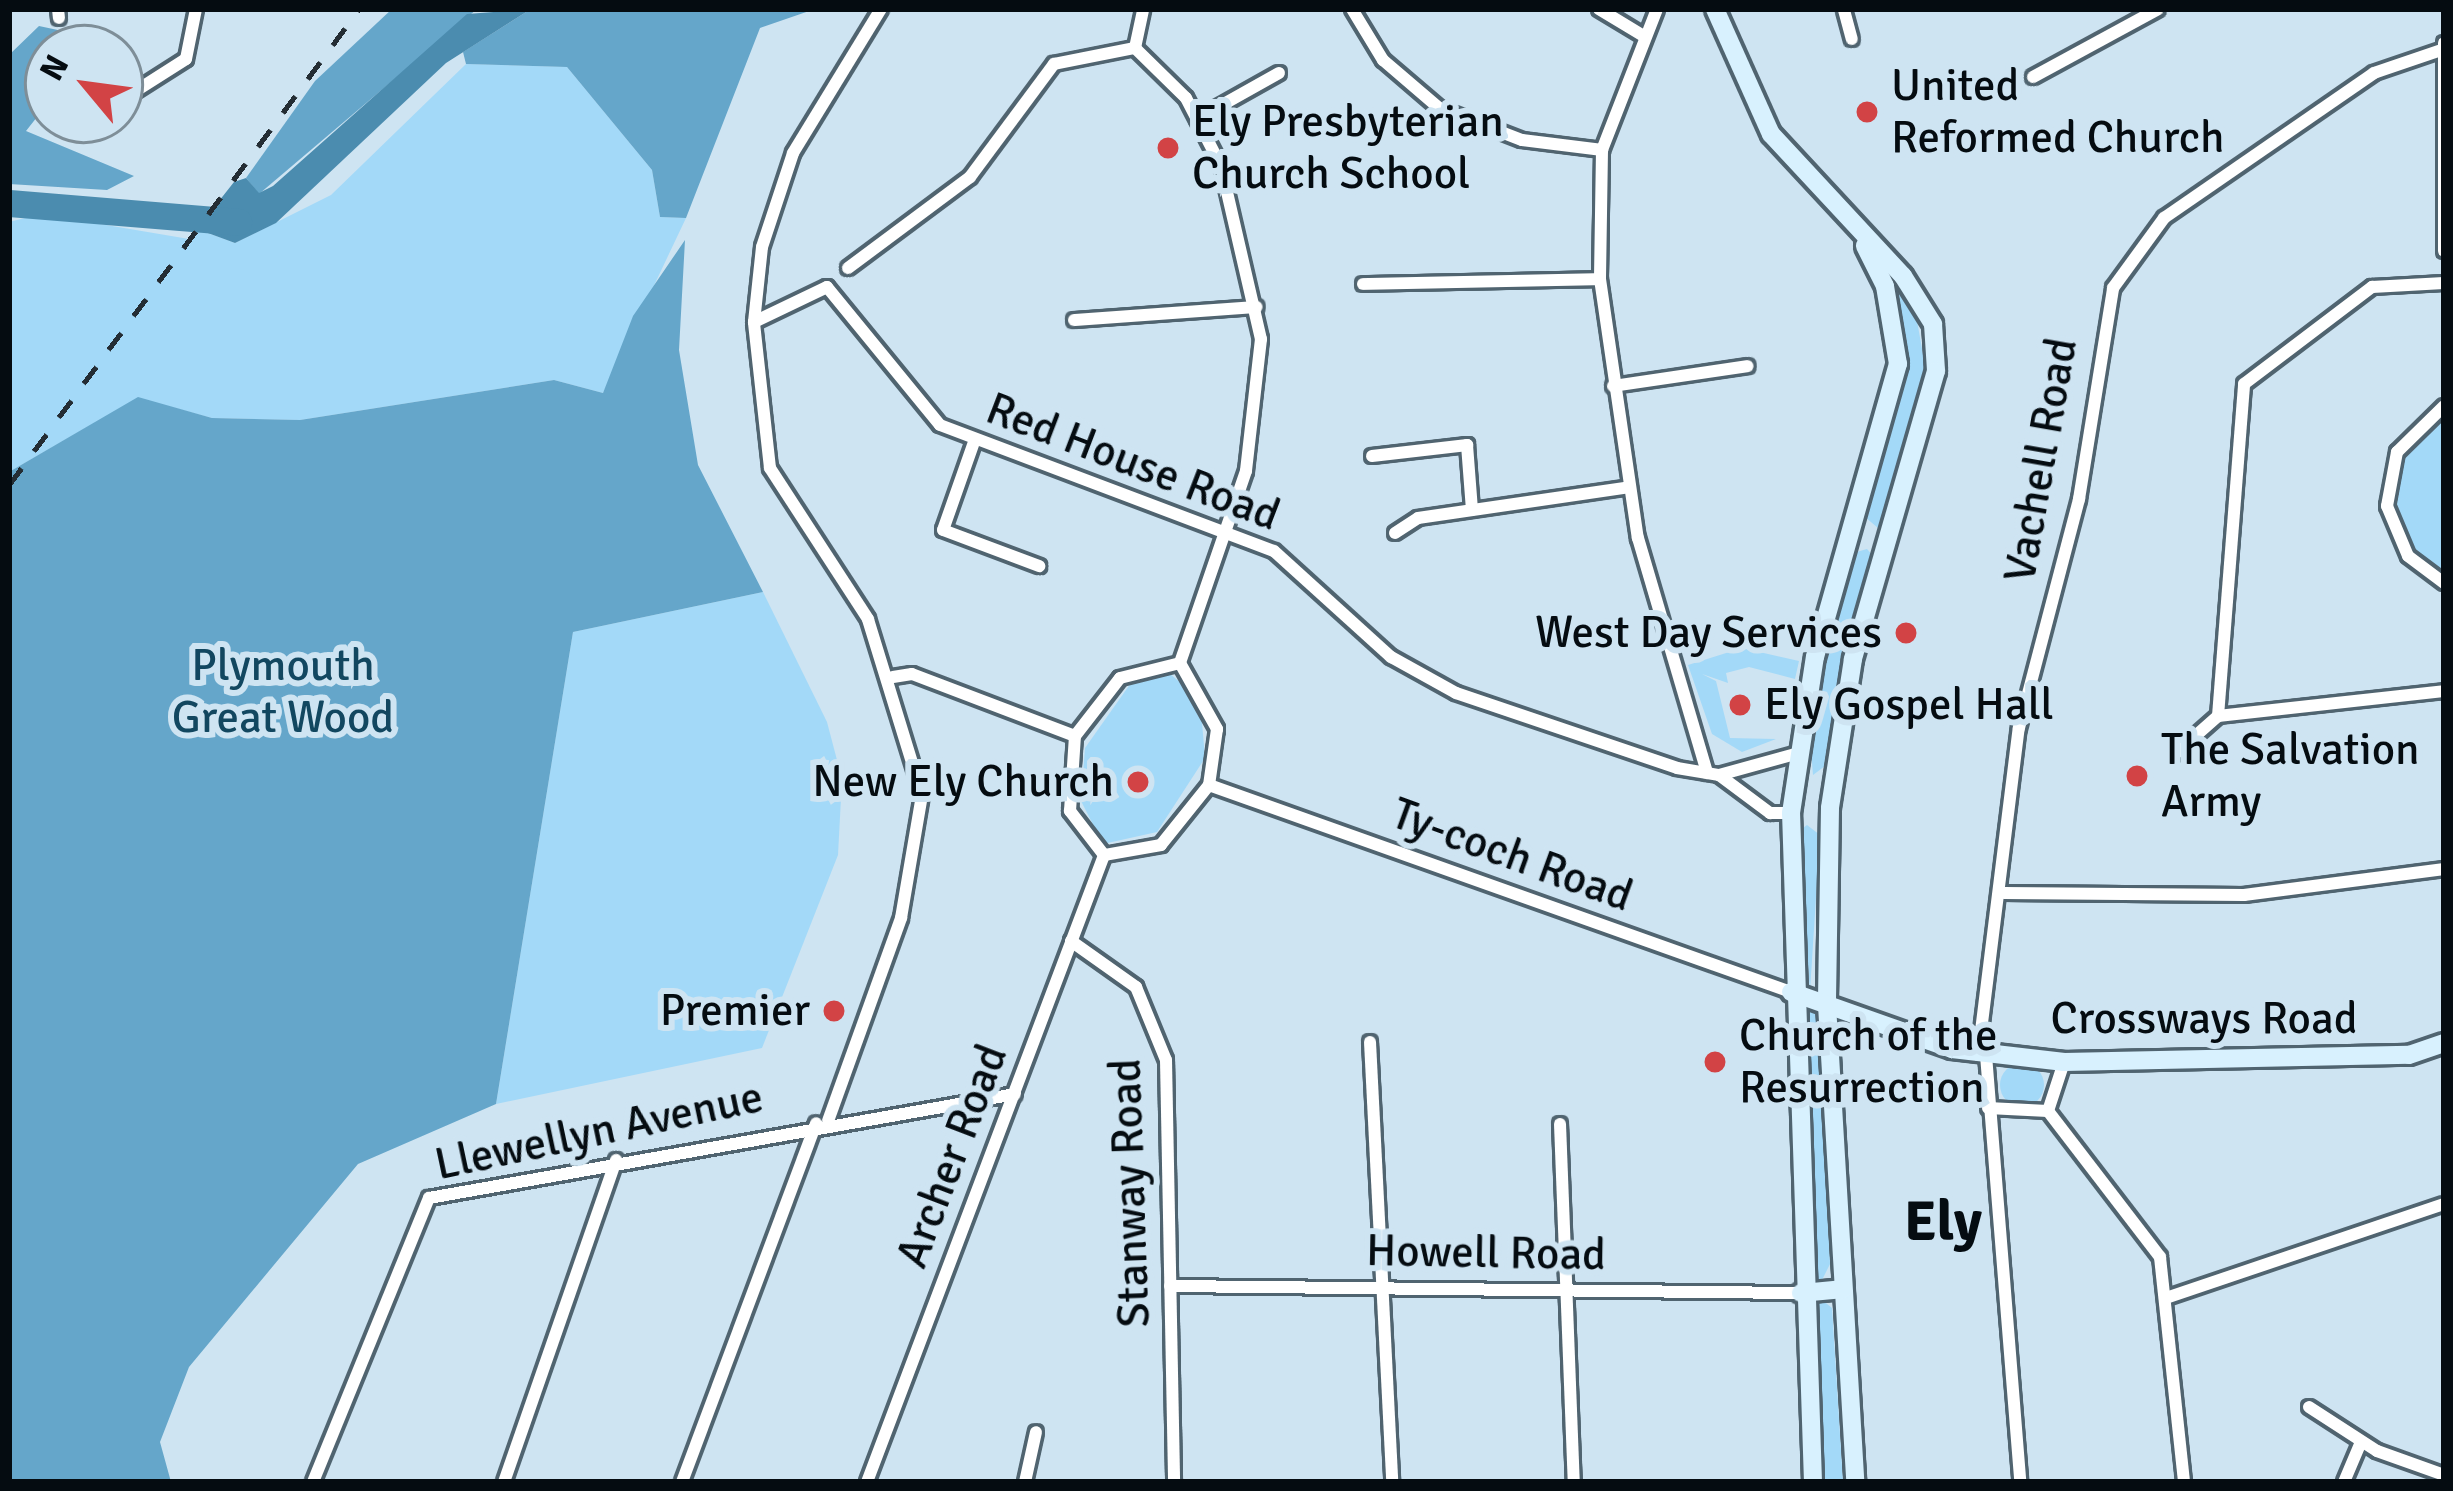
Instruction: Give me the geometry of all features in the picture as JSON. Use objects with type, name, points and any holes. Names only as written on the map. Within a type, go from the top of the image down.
[{"type":"street","points":[[144,86],[186,59],[196,9]]},
{"type":"street","points":[[682,1482],[901,918],[920,826],[918,766],[892,677],[770,468],[754,322],[778,189],[881,9]]},
{"type":"street","points":[[1135,48],[1143,9]]},
{"type":"street","points":[[1352,9],[1383,60],[1439,108],[1522,140],[1602,150]]},
{"type":"street","points":[[1599,9],[1642,35]]},
{"type":"street","points":[[1658,9],[1642,35],[1602,150],[1600,278],[1630,488],[1713,774],[1795,754]]},
{"type":"street","points":[[1714,9],[1771,134],[1933,324],[1936,371],[1853,658],[1830,808],[1827,1005],[1855,1482]]},
{"type":"street","points":[[2033,77],[2131,15],[2158,9]]},
{"type":"street","points":[[1845,10],[1852,39]]},
{"type":"street","points":[[2443,46],[2444,251]]},
{"type":"street","name":"Vachell Road","points":[[2020,1482],[1982,1055],[2004,893],[2019,728],[2069,543],[2091,380],[2122,268],[2164,218],[2356,86],[2443,46]]},
{"type":"street","points":[[1135,48],[1197,119],[1239,219],[1258,307],[1258,397],[1228,536],[1180,664],[1216,729],[1209,784],[1161,845],[1104,855],[1070,811],[1075,736],[1120,678],[1180,664]]},
{"type":"street","points":[[848,268],[970,178],[1054,64],[1135,48]]},
{"type":"street","points":[[1197,119],[1279,73]]},
{"type":"street","points":[[1813,1482],[1801,1293],[1790,813],[1795,754],[1898,364],[1885,286],[1860,236]]},
{"type":"street","points":[[1363,284],[1600,278]]},
{"type":"street","points":[[2218,716],[2244,384],[2372,287],[2444,283]]},
{"type":"street","name":"Red House Road","points":[[754,322],[826,287],[900,389],[974,442],[1228,536],[1307,573],[1423,678],[1713,774],[1770,813],[1790,813]]},
{"type":"street","points":[[1074,320],[1258,307]]},
{"type":"street","points":[[1613,386],[1748,366]]},
{"type":"street","points":[[2444,406],[2397,452],[2387,506],[2408,556],[2444,583]]},
{"type":"street","points":[[974,442],[944,530],[1039,566]]},
{"type":"street","points":[[1372,456],[1466,445],[1472,510]]},
{"type":"street","points":[[1395,533],[1472,510],[1630,488]]},
{"type":"street","points":[[1852,534],[1889,543]]},
{"type":"street","points":[[892,677],[912,674],[1075,736]]},
{"type":"street","points":[[2175,754],[2218,716],[2444,692]]},
{"type":"street","name":"Ty-coch Road","points":[[1209,784],[1791,992]]},
{"type":"street","points":[[1790,813],[1830,808]]},
{"type":"street","name":"Archer Road","points":[[867,1482],[1104,855]]},
{"type":"street","points":[[2004,893],[2245,895],[2444,869]]},
{"type":"street","name":"Stanway Road","points":[[1072,941],[1136,987],[1160,1033],[1174,1482]]},
{"type":"street","name":"Crossways Road","points":[[1791,992],[1982,1055],[2064,1062],[2409,1055],[2444,1043]]},
{"type":"street","points":[[1370,1042],[1392,1482]]},
{"type":"street","points":[[2048,1111],[2064,1062]]},
{"type":"street","name":"Llewellyn Avenue","points":[[313,1482],[417,1210],[440,1193],[822,1122],[1015,1094]]},
{"type":"street","points":[[1988,1108],[2048,1111],[2144,1226],[2169,1297],[2184,1482]]},
{"type":"street","points":[[1560,1124],[1574,1482]]},
{"type":"street","points":[[504,1482],[616,1160]]},
{"type":"street","points":[[2169,1297],[2444,1204]]},
{"type":"street","name":"Howell Road","points":[[1170,1286],[1801,1293]]},
{"type":"street","points":[[1801,1293],[1844,1289]]},
{"type":"street","points":[[2309,1407],[2361,1442],[2444,1479]]},
{"type":"street","points":[[1025,1482],[1036,1432]]},
{"type":"street","points":[[2344,1482],[2361,1442]]},
{"type":"shaded area","points":[[531,9],[446,63],[276,223],[235,243],[197,229],[234,182],[246,178],[259,193],[273,186],[467,14]]},
{"type":"shaded area","points":[[466,64],[567,67],[652,170],[660,217],[686,218],[603,393],[554,380],[300,420],[212,418],[138,398],[9,472],[9,222],[41,214],[189,239],[197,229],[235,243],[331,195]]},
{"type":"shaded area","points":[[1888,273],[1916,315],[1927,377],[1878,528],[1865,517],[1904,369]]},
{"type":"shaded area","points":[[2438,416],[2444,420],[2444,577],[2414,553],[2392,504],[2402,453]]},
{"type":"shaded area","points":[[1867,549],[1874,557],[1825,766],[1813,775],[1808,714],[1853,553]]},
{"type":"shaded area","points":[[763,592],[827,722],[842,779],[838,855],[762,1048],[496,1104],[573,632]]},
{"type":"shaded area","points":[[1742,648],[1799,661],[1795,679],[1749,667],[1726,673],[1728,683],[1702,674],[1716,681],[1730,738],[1776,739],[1742,752],[1712,734],[1688,665]]},
{"type":"shaded area","points":[[1169,673],[1200,699],[1205,758],[1157,832],[1103,844],[1081,801],[1085,748],[1133,680]]},
{"type":"shaded area","points":[[1807,825],[1820,835],[1810,991],[1798,832]]},
{"type":"shaded area","points":[[1809,1009],[1821,1019],[1830,1264],[1820,1284],[1811,1282]]},
{"type":"shaded area","points":[[2022,1063],[2038,1069],[2044,1085],[2038,1101],[2022,1107],[2006,1101],[2000,1085],[2006,1069]]},
{"type":"shaded area","points":[[1821,1299],[1832,1308],[1843,1482],[1818,1482],[1810,1305]]},
{"type":"green space","points":[[392,9],[477,9],[259,194],[246,178],[315,81]]},
{"type":"green space","points":[[531,9],[815,9],[760,28],[686,218],[660,217],[652,170],[567,67],[466,64],[463,52]]},
{"type":"green space","points":[[24,40],[24,144],[57,144],[134,176],[107,190],[9,184],[9,55]]},
{"type":"green space","name":"Plymouth Great Wood","points":[[685,240],[679,350],[698,465],[763,592],[573,632],[496,1104],[358,1164],[189,1367],[160,1442],[171,1482],[9,1482],[9,472],[138,397],[212,418],[300,420],[554,380],[603,393],[633,316]]},
{"type":"waterway","points":[[9,203],[238,222]]},
{"type":"railway","points":[[9,485],[359,9]]},
{"type":"place","name":"United Reformed Church","points":[[1867,112]]},
{"type":"place","name":"Ely Presbyterian Church School","points":[[1168,148]]},
{"type":"place","name":"West Day Services","points":[[1906,633]]},
{"type":"place","name":"Ely Gospel Hall","points":[[1740,705]]},
{"type":"place","name":"The Salvation Army","points":[[2137,776]]},
{"type":"place","name":"New Ely Church","points":[[1138,782]]},
{"type":"place","name":"Premier","points":[[834,1011]]},
{"type":"place","name":"Church of the Resurrection","points":[[1715,1062]]},
{"type":"district","name":"Ely","points":[[1943,1222]]}]
